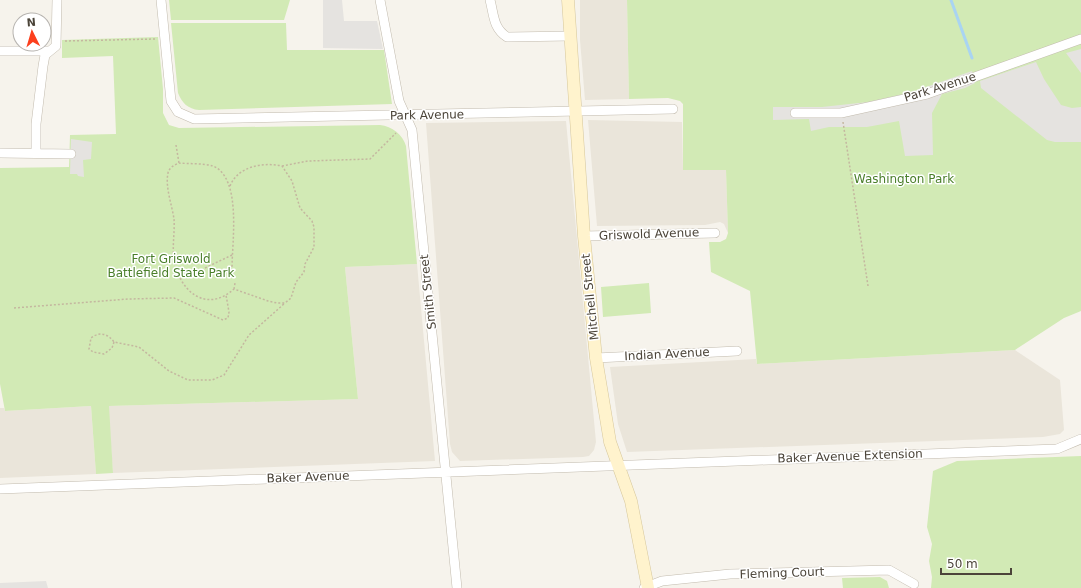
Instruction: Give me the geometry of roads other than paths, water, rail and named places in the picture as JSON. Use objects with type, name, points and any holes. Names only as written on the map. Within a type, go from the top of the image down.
[{"type":"main road","name":"Mitchell Street","points":[[568,0],[584,236],[596,358],[610,442],[631,501],[646,588]]},
{"type":"street","points":[[52,50],[55,48],[57,41],[57,0]]},
{"type":"street","name":"Park Avenue","points":[[160,0],[171,101],[175,109],[182,115],[202,120],[672,110]]},
{"type":"street","name":"Smith Street","points":[[380,0],[399,102],[412,130],[456,588]]},
{"type":"street","points":[[490,0],[499,32],[506,37],[570,36]]},
{"type":"street","name":"Park Avenue","points":[[795,113],[841,113],[927,94],[1081,39]]},
{"type":"street","points":[[0,51],[12,51]]},
{"type":"street","points":[[36,153],[36,124],[43,66],[45,55],[48,52]]},
{"type":"street","points":[[0,153],[71,154]]},
{"type":"street","name":"Griswold Avenue","points":[[584,236],[715,233]]},
{"type":"street","name":"Indian Avenue","points":[[596,358],[737,351]]},
{"type":"street","name":"Baker Avenue Extension","points":[[617,465],[1057,448],[1081,439]]},
{"type":"street","name":"Baker Avenue","points":[[0,490],[617,465]]},
{"type":"street","name":"Fleming Court","points":[[646,588],[662,581],[730,574],[889,570],[914,584]]},
{"type":"waterway","points":[[951,0],[972,58]]},
{"type":"park label","name":"Washington Park","points":[[904,179]]},
{"type":"park label","name":"Fort Griswold Battlefield State Park","points":[[171,266]]}]
